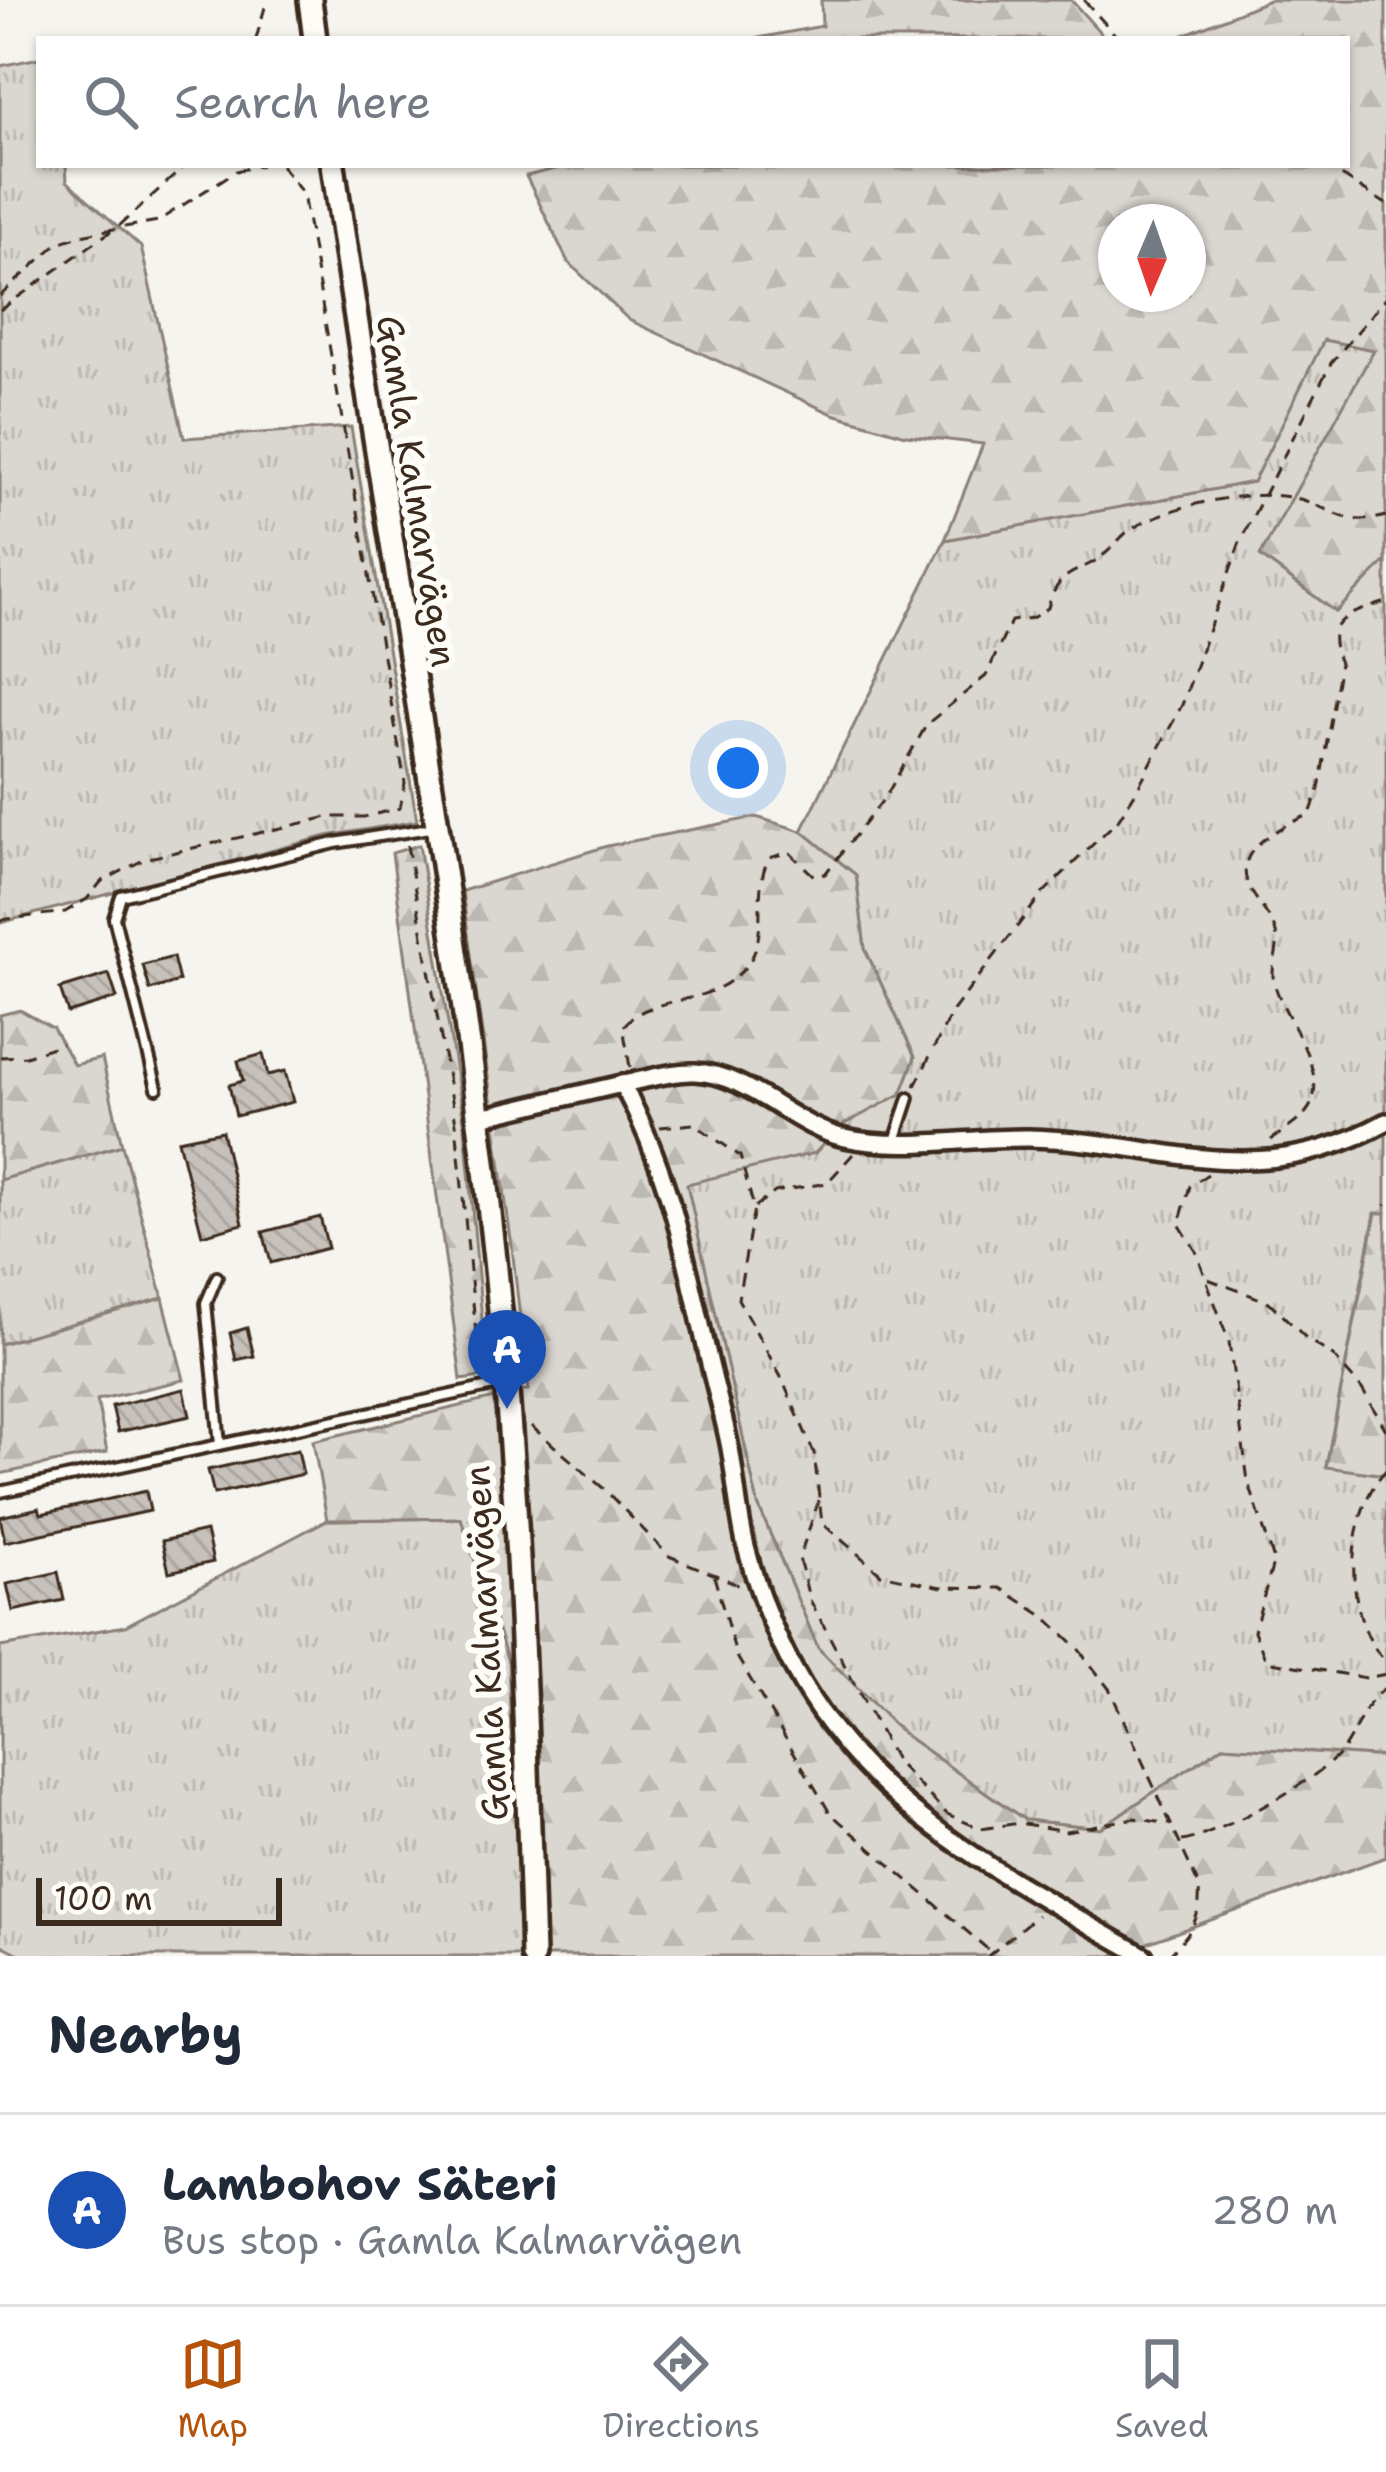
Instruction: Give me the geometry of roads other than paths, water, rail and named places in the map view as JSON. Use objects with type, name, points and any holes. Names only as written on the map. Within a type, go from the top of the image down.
[{"type":"street","points":[[310,0],[315,36]]},
{"type":"street","name":"Gamla Kalmarvägen","points":[[333,168],[437,827],[477,1118],[508,1418],[533,1956]]},
{"type":"street","points":[[477,1118],[693,1071],[719,1077],[842,1138],[866,1140],[1031,1138],[1225,1163],[1287,1159],[1348,1143],[1386,1122]]},
{"type":"street","points":[[628,1083],[669,1186],[685,1243],[746,1546],[778,1636],[814,1706],[870,1773],[961,1850],[1144,1956]]},
{"type":"lane","points":[[157,1088],[115,918],[121,896],[335,843],[437,827]]},
{"type":"lane","points":[[895,1142],[909,1098]]},
{"type":"lane","points":[[218,1277],[206,1303],[220,1444]]},
{"type":"lane","points":[[0,1492],[505,1384]]},
{"type":"place","name":"Lambohov Säteri","points":[[507,1409]]}]
